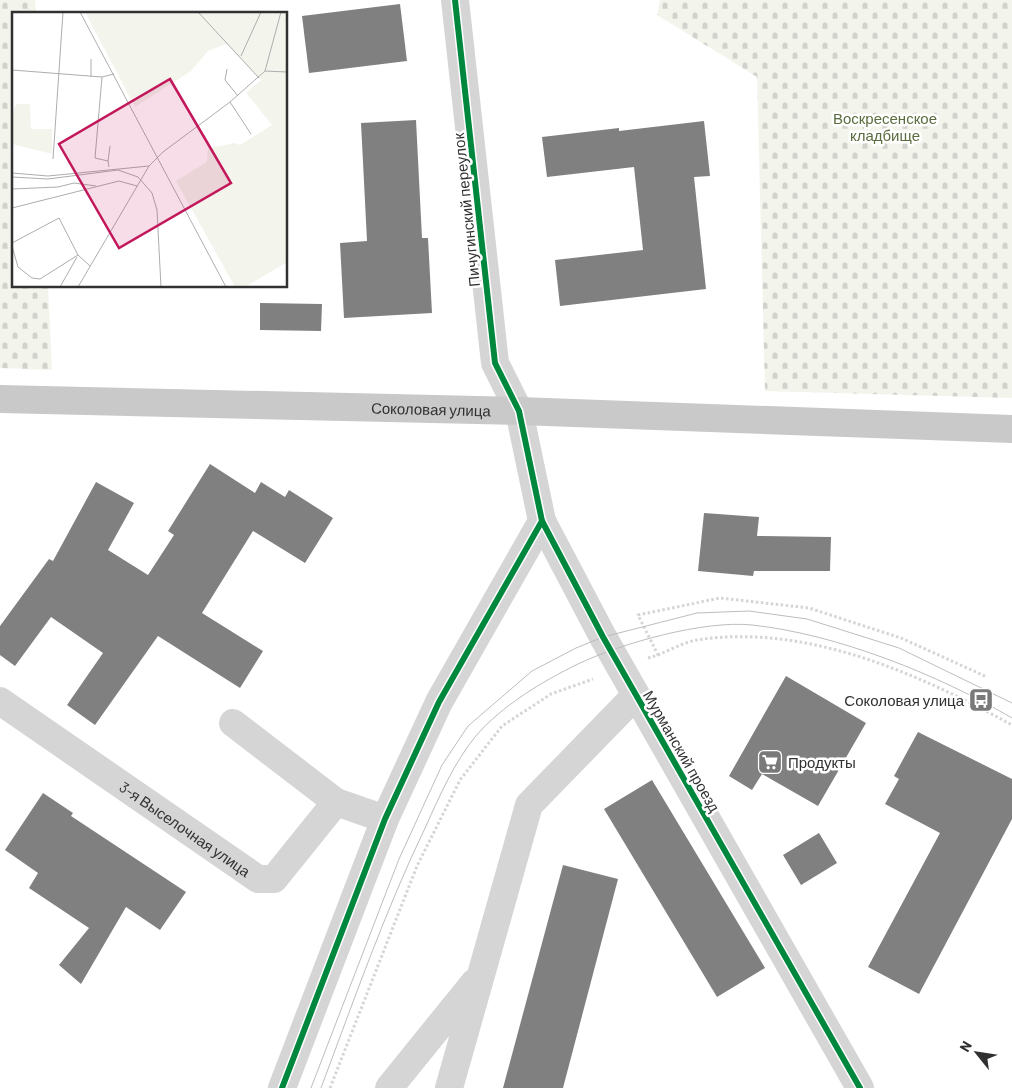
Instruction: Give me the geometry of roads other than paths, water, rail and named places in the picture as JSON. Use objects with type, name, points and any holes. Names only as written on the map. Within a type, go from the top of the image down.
[{"type":"main road","name":"Соколовая улица","points":[[0,399],[519,412],[1012,428]]},
{"type":"street","name":"Пичугинский переулок","points":[[455,0],[495,363],[519,412]]},
{"type":"street","name":"Мурманский проезд","points":[[519,412],[542,521],[636,695],[860,1088]]},
{"type":"street","points":[[282,1088],[385,819],[438,702],[542,521]]},
{"type":"street","points":[[449,1088],[529,805],[636,695]]},
{"type":"street","name":"3-я Выселочная улица","points":[[0,701],[258,879],[274,879],[336,802]]},
{"type":"street","points":[[233,724],[336,802],[385,819]]},
{"type":"street","points":[[389,1088],[483,972]]},
{"type":"tram line","points":[[311,1088],[399,859],[442,765],[468,726],[532,671],[576,648],[603,637],[697,613],[749,611],[807,619],[899,648],[1012,703]]},
{"type":"tram line","points":[[321,1088],[370,956],[397,890],[454,768],[475,737],[497,715],[537,686],[578,664],[617,648],[664,635],[711,626],[752,625],[818,637],[886,659],[953,687],[1012,718]]},
{"type":"place","name":"Соколовая улица","points":[[981,700]]},
{"type":"place","name":"Продукты","points":[[770,762]]},
{"type":"park label","name":"Воскресенское кладбище","points":[[885,126]]}]
